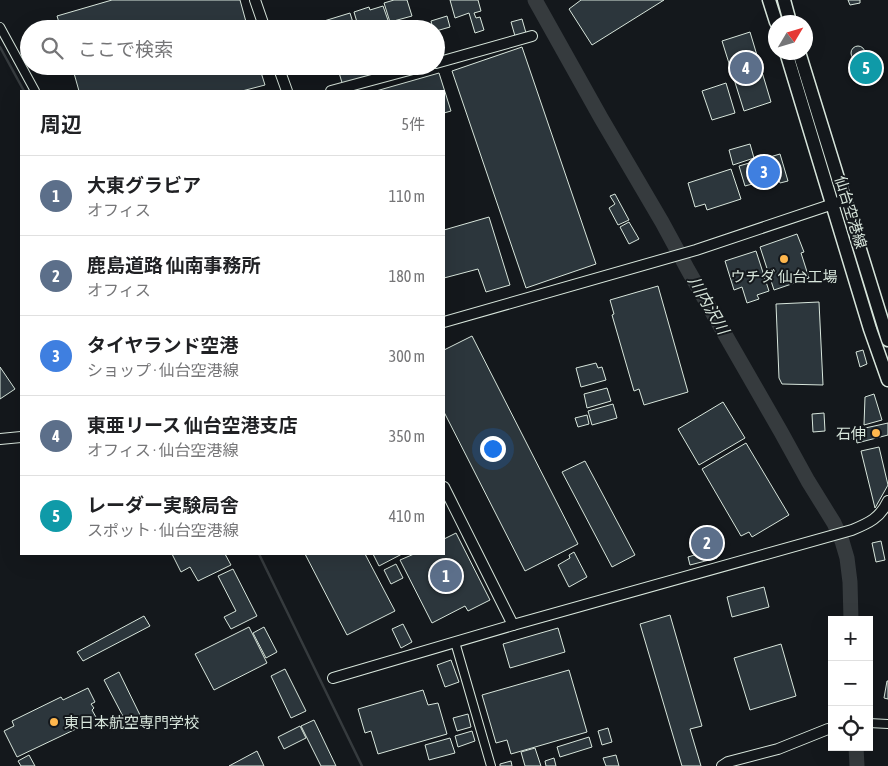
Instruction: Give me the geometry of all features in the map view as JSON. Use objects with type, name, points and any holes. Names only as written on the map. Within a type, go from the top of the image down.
[{"type":"main road","points":[[770,0],[774,15]]},
{"type":"main road","points":[[784,0],[788,15]]},
{"type":"main road","name":"仙台空港線","points":[[789,60],[888,340]]},
{"type":"main road","name":"仙台空港線","points":[[802,60],[867,320],[888,380]]},
{"type":"street","points":[[255,0],[262,20]]},
{"type":"street","points":[[0,27],[20,63]]},
{"type":"street","points":[[445,60],[532,36]]},
{"type":"street","points":[[27,75],[35,90]]},
{"type":"street","points":[[281,75],[287,90]]},
{"type":"street","points":[[335,90],[391,75]]},
{"type":"street","points":[[445,322],[696,250],[838,203]]},
{"type":"street","points":[[0,440],[20,437]]},
{"type":"street","points":[[445,489],[513,625]]},
{"type":"street","points":[[333,678],[513,625],[852,530],[877,518],[888,501]]},
{"type":"street","points":[[455,642],[491,766]]},
{"type":"street","points":[[873,723],[888,724]]},
{"type":"street","points":[[722,766],[728,762],[778,749],[828,729]]},
{"type":"building","points":[[112,0],[240,0],[246,20],[58,20],[57,16]]},
{"type":"building","points":[[394,0],[407,0],[412,16],[389,20],[384,3]]},
{"type":"building","points":[[450,0],[478,0],[481,11],[474,13],[476,18],[480,17],[484,30],[475,33],[469,13],[455,18]]},
{"type":"building","points":[[581,0],[664,0],[592,45],[569,9]]},
{"type":"building","points":[[848,0],[860,0],[860,3],[850,5]]},
{"type":"building","points":[[383,6],[388,20],[356,20],[354,12],[369,7],[370,10]]},
{"type":"building","points":[[350,13],[352,20],[327,20]]},
{"type":"building","points":[[447,16],[450,27],[445,28],[445,20],[434,20]]},
{"type":"building","points":[[522,19],[526,33],[515,36],[511,22]]},
{"type":"building","points":[[750,32],[771,102],[744,111],[722,41]]},
{"type":"building","points":[[858,46],[863,48],[865,53],[863,58],[858,60],[853,58],[851,53],[853,48]]},
{"type":"building","points":[[522,47],[596,264],[526,288],[452,71]]},
{"type":"building","points":[[876,58],[879,70],[856,78],[852,66]]},
{"type":"building","points":[[75,75],[262,75],[265,85],[246,90],[79,90]]},
{"type":"building","points":[[340,75],[369,75],[370,78],[343,86]]},
{"type":"building","points":[[432,75],[440,75],[444,90],[380,90]]},
{"type":"building","points":[[726,83],[735,113],[712,120],[702,91]]},
{"type":"building","points":[[445,92],[451,111],[445,113]]},
{"type":"building","points":[[750,144],[754,158],[733,165],[729,150]]},
{"type":"building","points":[[780,154],[788,181],[780,183],[778,177],[745,186],[739,166]]},
{"type":"building","points":[[731,169],[741,199],[707,210],[705,204],[695,207],[688,183]]},
{"type":"building","points":[[615,194],[629,220],[618,225],[609,208],[615,204],[610,196]]},
{"type":"building","points":[[489,217],[510,285],[486,292],[478,269],[445,278],[445,230]]},
{"type":"building","points":[[629,222],[639,239],[629,244],[620,227]]},
{"type":"building","points":[[797,234],[804,252],[801,253],[809,278],[774,290],[760,247]]},
{"type":"building","points":[[756,251],[769,291],[757,295],[759,299],[747,303],[742,287],[734,290],[725,261]]},
{"type":"building","points":[[658,286],[688,392],[644,405],[639,389],[634,391],[612,315],[614,314],[610,300]]},
{"type":"building","points":[[819,302],[823,385],[782,384],[779,378],[776,304]]},
{"type":"building","points":[[472,336],[578,544],[525,571],[445,414],[445,350]]},
{"type":"building","points":[[863,350],[867,364],[860,367],[856,352]]},
{"type":"building","points":[[596,363],[598,368],[602,367],[606,380],[581,387],[576,368]]},
{"type":"building","points":[[0,367],[15,389],[0,399]]},
{"type":"building","points":[[607,388],[611,401],[587,408],[584,394]]},
{"type":"building","points":[[874,394],[882,420],[864,425],[865,397]]},
{"type":"building","points":[[723,402],[745,438],[699,465],[678,429]]},
{"type":"building","points":[[613,404],[617,418],[592,425],[588,411]]},
{"type":"building","points":[[824,413],[825,431],[813,432],[812,414]]},
{"type":"building","points":[[587,415],[589,424],[578,427],[575,418]]},
{"type":"building","points":[[888,423],[888,435],[857,443],[856,437],[848,439],[847,432]]},
{"type":"building","points":[[746,443],[789,515],[752,537],[749,532],[741,536],[702,469]]},
{"type":"building","points":[[879,447],[888,485],[875,508],[861,451]]},
{"type":"building","points":[[585,461],[635,555],[612,567],[562,472]]},
{"type":"building","points":[[456,533],[490,600],[468,611],[465,606],[432,623],[400,560],[412,555],[445,555],[445,538]]},
{"type":"building","points":[[881,541],[885,560],[876,562],[872,543]]},
{"type":"building","points":[[714,549],[717,558],[690,565],[688,557]]},
{"type":"building","points":[[574,552],[587,577],[569,587],[558,565],[570,558],[569,555]]},
{"type":"building","points":[[172,555],[226,555],[231,565],[198,581],[190,567],[181,572]]},
{"type":"building","points":[[306,555],[366,555],[395,611],[347,635]]},
{"type":"building","points":[[374,555],[400,555],[379,566]]},
{"type":"building","points":[[396,564],[403,578],[391,584],[384,570]]},
{"type":"building","points":[[233,569],[257,616],[231,629],[224,617],[236,611],[218,576]]},
{"type":"building","points":[[764,587],[769,607],[732,617],[727,597]]},
{"type":"building","points":[[670,615],[702,726],[690,729],[701,766],[682,766],[640,624]]},
{"type":"building","points":[[144,616],[150,626],[83,661],[77,652]]},
{"type":"building","points":[[403,624],[412,642],[401,648],[392,629]]},
{"type":"building","points":[[249,627],[267,663],[214,690],[195,654]]},
{"type":"building","points":[[264,627],[277,652],[266,658],[253,633]]},
{"type":"building","points":[[558,628],[565,652],[510,668],[503,644]]},
{"type":"building","points":[[781,644],[796,696],[750,710],[734,658]]},
{"type":"building","points":[[451,660],[459,682],[445,687],[437,665]]},
{"type":"building","points":[[285,669],[306,711],[291,718],[271,676]]},
{"type":"building","points":[[569,670],[587,732],[511,754],[507,740],[496,743],[482,695]]},
{"type":"building","points":[[119,672],[140,715],[126,722],[104,680]]},
{"type":"building","points":[[888,681],[888,699],[884,698]]},
{"type":"building","points":[[88,688],[95,702],[91,704],[97,719],[17,757],[4,731],[14,726],[12,721],[61,697],[63,700]]},
{"type":"building","points":[[423,690],[428,705],[438,703],[447,734],[378,754],[371,731],[365,733],[358,709]]},
{"type":"building","points":[[468,714],[471,727],[457,731],[453,718]]},
{"type":"building","points":[[314,720],[336,766],[321,766],[301,726]]},
{"type":"building","points":[[300,726],[306,738],[284,749],[278,737]]},
{"type":"building","points":[[608,728],[612,742],[602,745],[598,731]]},
{"type":"building","points":[[472,731],[475,741],[458,747],[455,736]]},
{"type":"building","points":[[589,737],[592,747],[560,757],[557,747]]},
{"type":"building","points":[[450,738],[455,753],[429,760],[425,745]]},
{"type":"building","points":[[535,748],[541,766],[525,766],[521,752]]},
{"type":"building","points":[[257,751],[264,766],[229,766]]},
{"type":"building","points":[[29,755],[35,766],[21,766],[18,761]]},
{"type":"building","points":[[616,755],[619,766],[606,766],[603,758]]},
{"type":"building","points":[[554,758],[556,766],[546,766],[545,761]]},
{"type":"building","points":[[511,761],[512,766],[500,766],[500,764]]},
{"type":"waterway","name":"川内沢川","points":[[535,0],[808,481],[834,523],[847,558],[851,616]]},
{"type":"waterway","points":[[0,47],[23,90]]},
{"type":"waterway","points":[[259,555],[362,766]]},
{"type":"waterway","name":"川内沢川","points":[[856,751],[857,766]]},
{"type":"place","name":"東亜リース 仙台空港支店","points":[[746,68]]},
{"type":"place","name":"レーダー実験局舎","points":[[866,68]]},
{"type":"place","name":"タイヤランド空港","points":[[764,172]]},
{"type":"place","name":"ウチダ 仙台工場","points":[[784,259]]},
{"type":"place","name":"石伸","points":[[876,433]]},
{"type":"place","name":"鹿島道路 仙南事務所","points":[[707,543]]},
{"type":"place","name":"大東グラビア","points":[[446,576]]},
{"type":"place","name":"東日本航空専門学校","points":[[54,722]]}]
